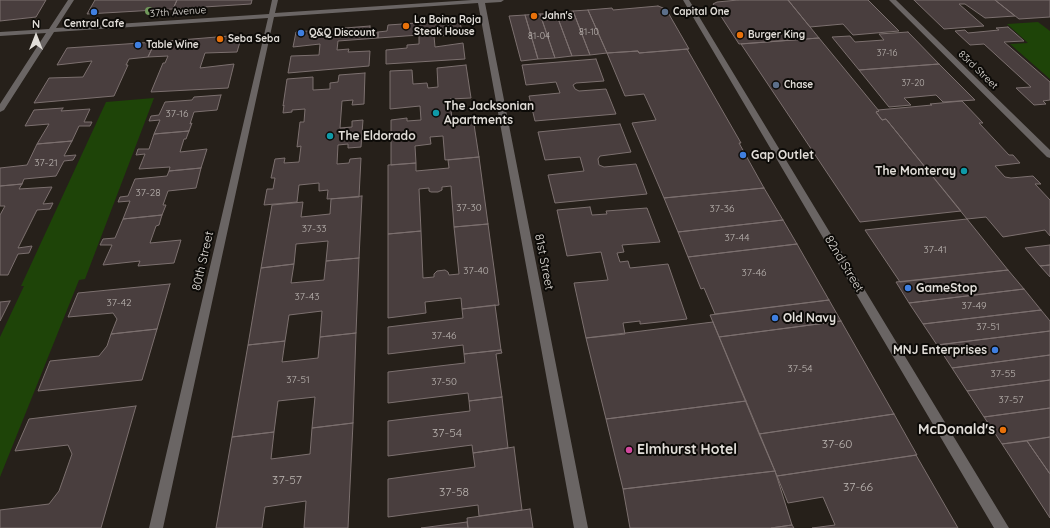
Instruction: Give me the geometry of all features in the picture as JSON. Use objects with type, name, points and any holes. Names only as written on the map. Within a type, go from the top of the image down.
[{"type":"street","points":[[0,109],[71,0]]},
{"type":"street","name":"80th Street","points":[[156,528],[275,0]]},
{"type":"street","name":"37th Avenue","points":[[0,34],[501,0]]},
{"type":"street","name":"82nd Street","points":[[686,0],[1002,528]]},
{"type":"street","name":"83rd Street","points":[[892,0],[1050,155]]},
{"type":"street","name":"81st Street","points":[[481,1],[581,528]]},
{"type":"green space","points":[[1038,22],[1050,31],[1050,79],[1010,44],[1028,43],[1007,24]]},
{"type":"green space","points":[[154,98],[85,279],[79,280],[0,477],[0,337],[24,286],[21,286],[106,102]]},
{"type":"building","points":[[0,0],[46,0],[36,17],[0,21]]},
{"type":"building","points":[[95,0],[177,0],[173,9],[87,14]]},
{"type":"building","points":[[177,0],[252,0],[251,4],[173,9]]},
{"type":"building","points":[[738,0],[788,0],[819,38],[739,44],[713,4],[717,2]]},
{"type":"building","points":[[788,0],[868,0],[899,31],[853,35],[843,24],[810,27]]},
{"type":"building","points":[[914,0],[995,0],[1015,16],[985,18],[965,4],[959,4],[984,26],[944,29]]},
{"type":"building","points":[[995,0],[1050,0],[1050,17],[1019,19]]},
{"type":"building","points":[[658,6],[666,9],[689,49],[639,53],[638,51],[607,53],[588,10],[612,8],[613,10]]},
{"type":"building","points":[[588,10],[607,53],[590,55],[573,11]]},
{"type":"building","points":[[573,11],[590,55],[572,56],[556,13]]},
{"type":"building","points":[[556,13],[572,56],[555,58],[540,14]]},
{"type":"building","points":[[540,14],[555,58],[538,59],[525,15]]},
{"type":"building","points":[[525,15],[538,59],[521,61],[509,16]]},
{"type":"building","points":[[460,20],[462,35],[434,36],[435,47],[463,43],[465,59],[386,64],[386,50],[407,48],[407,45],[419,44],[419,35],[378,38],[378,32],[387,31],[388,25]]},
{"type":"building","points":[[370,26],[370,33],[378,32],[378,38],[338,41],[337,50],[349,49],[348,52],[370,51],[369,66],[288,73],[291,56],[319,55],[320,44],[293,47],[296,32]]},
{"type":"building","points":[[1008,27],[1024,41],[1004,42],[1050,82],[1050,100],[1043,101],[1046,104],[1034,105],[1016,88],[1031,87],[984,44],[970,45],[955,31],[965,30],[968,33],[999,30],[996,28]]},
{"type":"building","points":[[908,32],[939,64],[859,70],[832,37],[850,36],[855,42],[884,40],[879,34]]},
{"type":"building","points":[[242,35],[237,52],[205,53],[200,68],[234,64],[228,88],[151,92],[163,63],[165,63],[168,56],[148,57],[155,42]]},
{"type":"building","points":[[819,38],[879,111],[876,112],[882,120],[886,119],[961,211],[860,222],[741,44]]},
{"type":"building","points":[[155,42],[148,57],[129,59],[126,65],[128,65],[114,96],[34,103],[49,78],[83,77],[92,61],[57,65],[67,48]]},
{"type":"building","points":[[687,49],[741,143],[739,143],[764,188],[664,198],[632,123],[656,120],[644,94],[625,96],[607,53],[638,51],[639,53]]},
{"type":"building","points":[[596,59],[604,81],[576,83],[573,85],[575,89],[579,91],[606,89],[616,114],[535,121],[529,96],[560,93],[556,82],[526,85],[522,65]]},
{"type":"building","points":[[939,64],[975,100],[943,102],[936,95],[904,98],[911,105],[889,107],[859,70]]},
{"type":"building","name":"The Jacksonian Apartments","points":[[466,65],[471,98],[450,99],[452,120],[473,118],[479,157],[445,160],[443,136],[430,137],[431,144],[415,146],[416,163],[391,165],[391,120],[407,118],[407,121],[421,120],[420,106],[390,109],[390,71],[412,70],[413,84],[427,83],[428,88],[438,87],[437,68]]},
{"type":"building","name":"The Eldorado","points":[[365,73],[364,104],[352,105],[353,100],[342,101],[340,128],[352,127],[352,121],[363,120],[361,147],[348,148],[348,144],[338,145],[337,164],[349,163],[350,159],[361,158],[359,197],[327,199],[328,190],[319,191],[319,183],[299,185],[297,202],[264,205],[267,189],[273,189],[275,178],[271,178],[275,159],[285,158],[284,163],[299,162],[301,146],[297,147],[300,122],[304,122],[305,109],[292,110],[292,112],[283,113],[287,79],[313,77],[313,90],[330,89],[330,83],[338,82],[339,75]]},
{"type":"building","points":[[221,95],[217,110],[194,112],[189,131],[154,134],[160,120],[149,121],[151,116],[159,115],[165,102],[192,100],[194,97]]},
{"type":"building","name":"The Monteray","points":[[962,101],[983,123],[979,123],[1009,155],[1013,155],[1020,163],[995,166],[1005,177],[1011,178],[1033,176],[1041,184],[1035,184],[1050,200],[1050,236],[1045,230],[1003,237],[986,217],[967,219],[886,119],[882,120],[876,112],[879,111],[878,110]]},
{"type":"building","points":[[63,108],[61,111],[90,109],[84,122],[92,122],[90,126],[79,126],[72,141],[37,144],[49,124],[25,126],[34,110]]},
{"type":"building","points":[[620,124],[631,152],[600,156],[598,159],[599,165],[604,167],[636,164],[647,194],[555,203],[548,175],[584,171],[580,157],[545,160],[538,132]]},
{"type":"building","points":[[189,131],[186,139],[184,139],[180,152],[207,149],[201,168],[169,171],[170,167],[139,169],[145,154],[136,155],[138,149],[149,149],[154,134]]},
{"type":"building","points":[[72,141],[64,156],[76,155],[73,160],[64,161],[56,176],[24,179],[22,184],[0,186],[0,168],[27,165],[37,144]]},
{"type":"building","points":[[479,157],[488,224],[454,227],[451,186],[442,187],[442,190],[438,192],[431,192],[429,191],[429,188],[419,189],[421,231],[388,234],[388,165],[416,163],[416,171],[449,168],[448,160]]},
{"type":"building","points":[[201,168],[196,188],[168,191],[163,205],[166,205],[162,215],[123,219],[130,201],[118,202],[120,197],[128,196],[135,179],[167,176],[169,171]]},
{"type":"building","points":[[22,184],[19,189],[52,187],[43,204],[53,203],[50,209],[37,210],[18,248],[32,246],[29,253],[18,254],[8,275],[0,275],[0,215],[5,206],[0,206],[0,186]]},
{"type":"building","points":[[764,188],[783,220],[678,232],[664,198]]},
{"type":"building","points":[[362,196],[359,258],[326,261],[328,241],[296,244],[294,264],[261,268],[272,205],[303,202],[301,217],[330,214],[331,199]]},
{"type":"building","points":[[590,207],[592,215],[607,214],[606,211],[647,208],[660,242],[622,245],[624,252],[617,253],[620,262],[628,261],[630,268],[668,264],[687,319],[640,324],[640,321],[623,323],[625,334],[586,338],[574,283],[608,280],[601,252],[567,256],[557,210]]},
{"type":"building","points":[[162,215],[150,243],[181,240],[174,263],[138,266],[140,261],[103,265],[112,245],[100,245],[103,239],[115,238],[123,219]]},
{"type":"building","points":[[967,219],[1008,270],[900,282],[865,230]]},
{"type":"building","points":[[783,220],[797,244],[688,257],[678,232]]},
{"type":"building","points":[[488,224],[499,305],[462,309],[461,298],[425,302],[426,313],[388,318],[388,234],[421,231],[423,278],[434,277],[434,274],[437,271],[445,270],[449,275],[459,274],[454,227]]},
{"type":"building","points":[[797,244],[829,300],[715,314],[704,288],[701,289],[688,257]]},
{"type":"building","points":[[1050,245],[1050,265],[1040,266],[1025,248]]},
{"type":"building","points":[[359,258],[356,333],[320,337],[322,311],[289,315],[285,341],[248,345],[261,268],[294,264],[291,283],[324,280],[326,261]]},
{"type":"building","points":[[1050,265],[1050,277],[1040,266]]},
{"type":"building","points":[[1008,270],[1024,289],[909,303],[896,282]]},
{"type":"building","points":[[170,284],[157,329],[111,334],[117,319],[113,313],[68,317],[78,293]]},
{"type":"building","points":[[1024,289],[1041,310],[923,324],[909,303]]},
{"type":"building","name":"Old Navy","points":[[829,300],[841,321],[719,337],[710,315]]},
{"type":"building","points":[[10,301],[0,321],[0,302]]},
{"type":"building","points":[[495,305],[501,350],[464,354],[463,345],[388,354],[388,327],[463,318],[462,309]]},
{"type":"building","points":[[1041,310],[1050,321],[1050,331],[937,345],[923,324]]},
{"type":"building","points":[[841,321],[894,414],[759,434],[719,337]]},
{"type":"building","points":[[713,322],[746,401],[606,419],[586,338]]},
{"type":"building","points":[[157,329],[142,380],[38,391],[50,361],[99,356],[107,346],[111,334]]},
{"type":"building","name":"MNJ Enterprises","points":[[1050,331],[1050,355],[952,368],[937,345]]},
{"type":"building","points":[[356,333],[353,423],[312,428],[315,397],[278,401],[274,432],[232,437],[248,345],[285,341],[282,362],[318,358],[320,337]]},
{"type":"building","points":[[501,350],[502,353],[496,354],[502,397],[469,401],[468,393],[388,403],[388,372],[465,363],[464,354]]},
{"type":"building","points":[[1050,355],[1050,380],[967,391],[952,368]]},
{"type":"building","points":[[1050,380],[1050,408],[984,417],[967,391]]},
{"type":"building","points":[[502,397],[508,448],[473,453],[472,445],[388,456],[388,421],[470,411],[469,401]]},
{"type":"building","points":[[746,401],[775,471],[623,489],[606,419]]},
{"type":"building","points":[[136,406],[101,528],[0,528],[0,510],[49,504],[59,491],[72,454],[68,445],[15,451],[29,419]]},
{"type":"building","points":[[1050,408],[1050,437],[1002,444],[984,417]]},
{"type":"building","points":[[894,414],[917,455],[777,476],[759,434]]},
{"type":"building","points":[[353,423],[348,528],[304,528],[306,501],[265,507],[262,528],[216,528],[232,437],[274,432],[271,459],[310,454],[312,428]]},
{"type":"building","points":[[1050,437],[1050,474],[1027,441]]},
{"type":"building","points":[[1027,441],[1050,474],[1050,518],[1002,444]]},
{"type":"building","points":[[514,447],[522,510],[479,516],[478,505],[388,517],[388,479],[475,467],[473,453]]},
{"type":"building","points":[[916,455],[958,528],[812,528],[835,525],[823,497],[788,503],[777,476]]},
{"type":"building","points":[[775,471],[792,525],[771,528],[630,528],[623,489]]},
{"type":"building","points":[[530,509],[533,528],[468,528],[467,518]]},
{"type":"building","points":[[467,522],[468,528],[421,528]]},
{"type":"building","points":[[792,525],[794,528],[771,528]]},
{"type":"place","name":"Central Cafe","points":[[94,12]]},
{"type":"place","name":"Capital One","points":[[665,12]]},
{"type":"place","name":"Jahn's","points":[[534,16]]},
{"type":"place","name":"La Boina Roja Steak House","points":[[406,26]]},
{"type":"place","name":"Q&Q Discount","points":[[301,33]]},
{"type":"place","name":"Burger King","points":[[740,35]]},
{"type":"place","name":"Seba Seba","points":[[220,39]]},
{"type":"place","name":"Table Wine","points":[[138,45]]},
{"type":"place","name":"Chase","points":[[776,85]]},
{"type":"place","name":"The Jacksonian Apartments","points":[[436,113]]},
{"type":"place","name":"The Eldorado","points":[[330,136]]},
{"type":"place","name":"Gap Outlet","points":[[743,155]]},
{"type":"place","name":"The Monteray","points":[[964,171]]},
{"type":"place","name":"GameStop","points":[[908,288]]},
{"type":"place","name":"Old Navy","points":[[775,318]]},
{"type":"place","name":"MNJ Enterprises","points":[[995,350]]},
{"type":"place","name":"McDonald's","points":[[1003,430]]},
{"type":"place","name":"Elmhurst Hotel","points":[[629,450]]}]
